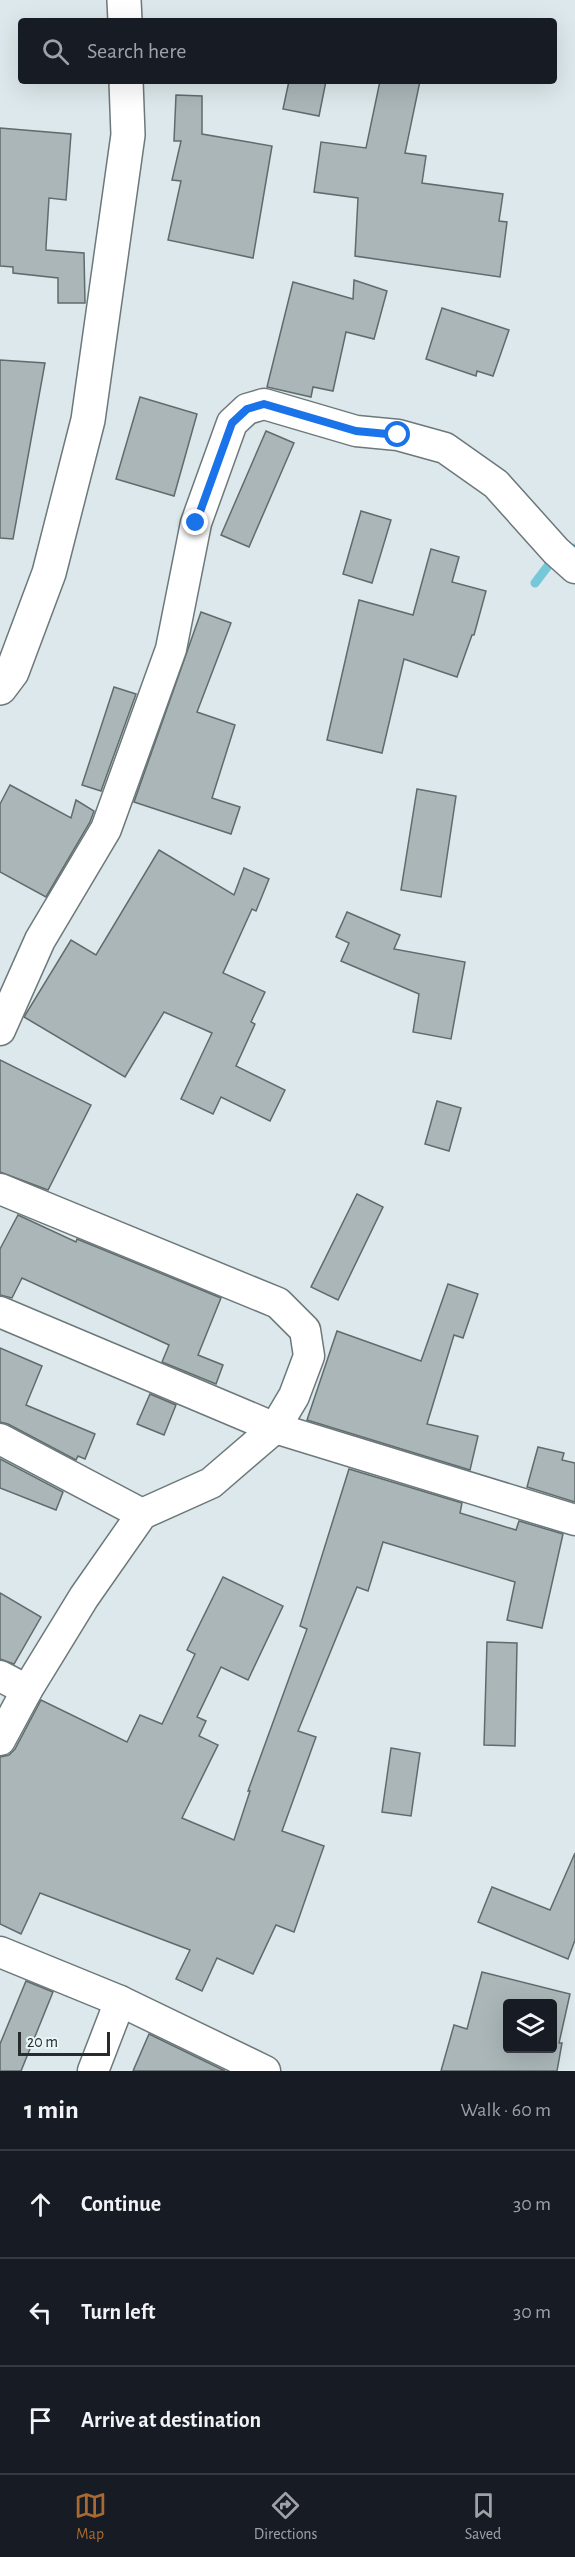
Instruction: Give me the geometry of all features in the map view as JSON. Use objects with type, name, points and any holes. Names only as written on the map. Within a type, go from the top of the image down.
[{"type":"street","points":[[124,0],[125,18]]},
{"type":"street","points":[[0,688],[12,672],[49,573],[88,420],[128,135],[126,84]]},
{"type":"street","points":[[0,1030],[40,940],[106,829],[171,649],[196,523],[232,423],[247,409],[264,404],[356,431],[398,435],[445,448],[496,484],[567,561]]},
{"type":"street","points":[[0,1189],[278,1303],[305,1330],[309,1356],[294,1396],[275,1428],[211,1483],[142,1514],[84,1598],[27,1690],[0,1740]]},
{"type":"street","points":[[0,1312],[275,1428],[575,1520]]},
{"type":"street","points":[[0,1439],[142,1514]]},
{"type":"street","points":[[0,1676],[27,1690]]},
{"type":"street","points":[[0,1952],[120,2001],[265,2071]]},
{"type":"street","points":[[93,2071],[120,2001]]},
{"type":"building","points":[[288,84],[325,84],[319,116],[283,109]]},
{"type":"building","points":[[379,84],[419,84],[405,153],[426,156],[422,183],[503,194],[499,221],[507,222],[500,277],[355,256],[358,198],[314,192],[321,142],[366,148]]},
{"type":"building","points":[[176,95],[202,96],[202,134],[272,146],[253,258],[168,240],[181,181],[172,180],[181,141],[174,141]]},
{"type":"building","points":[[0,128],[71,134],[66,200],[49,198],[46,250],[84,253],[85,303],[58,303],[58,278],[13,273],[13,267],[0,266]]},
{"type":"building","points":[[354,280],[387,291],[374,339],[346,332],[333,391],[313,387],[311,397],[267,387],[293,282],[353,299]]},
{"type":"building","points":[[442,308],[509,330],[493,376],[477,371],[476,376],[426,359]]},
{"type":"building","points":[[0,360],[45,363],[13,539],[0,538]]},
{"type":"building","points":[[140,397],[197,414],[174,496],[116,479]]},
{"type":"building","points":[[266,431],[294,443],[249,547],[221,535]]},
{"type":"building","points":[[361,511],[391,520],[372,583],[343,574]]},
{"type":"building","points":[[431,549],[459,557],[452,582],[486,591],[474,635],[472,635],[457,677],[404,659],[382,753],[327,740],[359,600],[413,615]]},
{"type":"building","points":[[201,612],[231,623],[197,712],[235,725],[212,798],[240,807],[231,834],[134,802]]},
{"type":"building","points":[[114,687],[136,694],[101,791],[82,785]]},
{"type":"building","points":[[10,785],[71,818],[76,800],[94,811],[90,822],[46,897],[0,872],[0,804]]},
{"type":"building","points":[[417,789],[456,796],[441,897],[401,890]]},
{"type":"building","points":[[159,850],[234,895],[244,868],[269,879],[256,911],[252,909],[223,973],[265,992],[251,1022],[255,1024],[236,1066],[285,1090],[270,1121],[221,1097],[213,1114],[181,1099],[212,1033],[164,1012],[125,1077],[24,1017],[71,940],[96,955]]},
{"type":"building","points":[[347,912],[400,935],[394,949],[465,962],[451,1039],[413,1032],[419,994],[341,961],[349,943],[336,937]]},
{"type":"building","points":[[0,1060],[91,1105],[48,1190],[0,1172]]},
{"type":"building","points":[[437,1101],[461,1108],[449,1151],[425,1144]]},
{"type":"building","points":[[357,1194],[383,1207],[338,1300],[311,1287]]},
{"type":"building","points":[[18,1215],[76,1242],[77,1239],[221,1298],[198,1355],[223,1365],[216,1384],[162,1362],[169,1345],[22,1278],[12,1298],[0,1295],[0,1249]]},
{"type":"building","points":[[448,1284],[478,1294],[463,1338],[454,1335],[427,1424],[478,1436],[470,1470],[307,1420],[337,1331],[421,1361]]},
{"type":"building","points":[[0,1348],[42,1366],[26,1405],[95,1434],[85,1459],[78,1456],[76,1460],[0,1422]]},
{"type":"building","points":[[150,1394],[176,1405],[164,1435],[137,1424]]},
{"type":"building","points":[[538,1447],[564,1453],[562,1460],[575,1463],[575,1502],[527,1487]]},
{"type":"building","points":[[0,1459],[63,1492],[56,1510],[0,1488]]},
{"type":"building","points":[[349,1469],[462,1503],[460,1513],[516,1530],[519,1521],[563,1534],[542,1628],[507,1620],[515,1582],[383,1542],[368,1591],[357,1587],[298,1731],[316,1737],[282,1831],[324,1846],[294,1932],[276,1925],[253,1974],[217,1958],[202,1991],[176,1979],[190,1950],[40,1893],[21,1934],[0,1924],[0,1757],[9,1755],[15,1749],[41,1700],[127,1742],[140,1715],[162,1724],[195,1654],[187,1650],[223,1577],[283,1606],[248,1680],[221,1667],[197,1717],[206,1721],[199,1736],[218,1745],[182,1818],[234,1840],[250,1791],[248,1791],[307,1629],[300,1626]]},
{"type":"building","points":[[0,1593],[41,1617],[14,1664],[0,1659]]},
{"type":"building","points":[[487,1642],[517,1643],[515,1746],[484,1745]]},
{"type":"building","points":[[391,1748],[420,1753],[411,1816],[382,1812]]},
{"type":"building","points":[[575,1853],[575,1940],[568,1959],[478,1922],[492,1887],[550,1910]]},
{"type":"building","points":[[482,1972],[570,1994],[559,2043],[562,2043],[557,2071],[441,2071],[454,2025],[467,2029]]},
{"type":"building","points":[[26,1981],[53,1992],[21,2071],[0,2071],[0,2044]]},
{"type":"building","points":[[149,2034],[225,2071],[133,2071]]},
{"type":"waterway","points":[[535,583],[551,562],[575,548]]},
{"type":"route","points":[[196,523],[232,423],[247,409],[264,404],[356,431],[398,435]]}]
